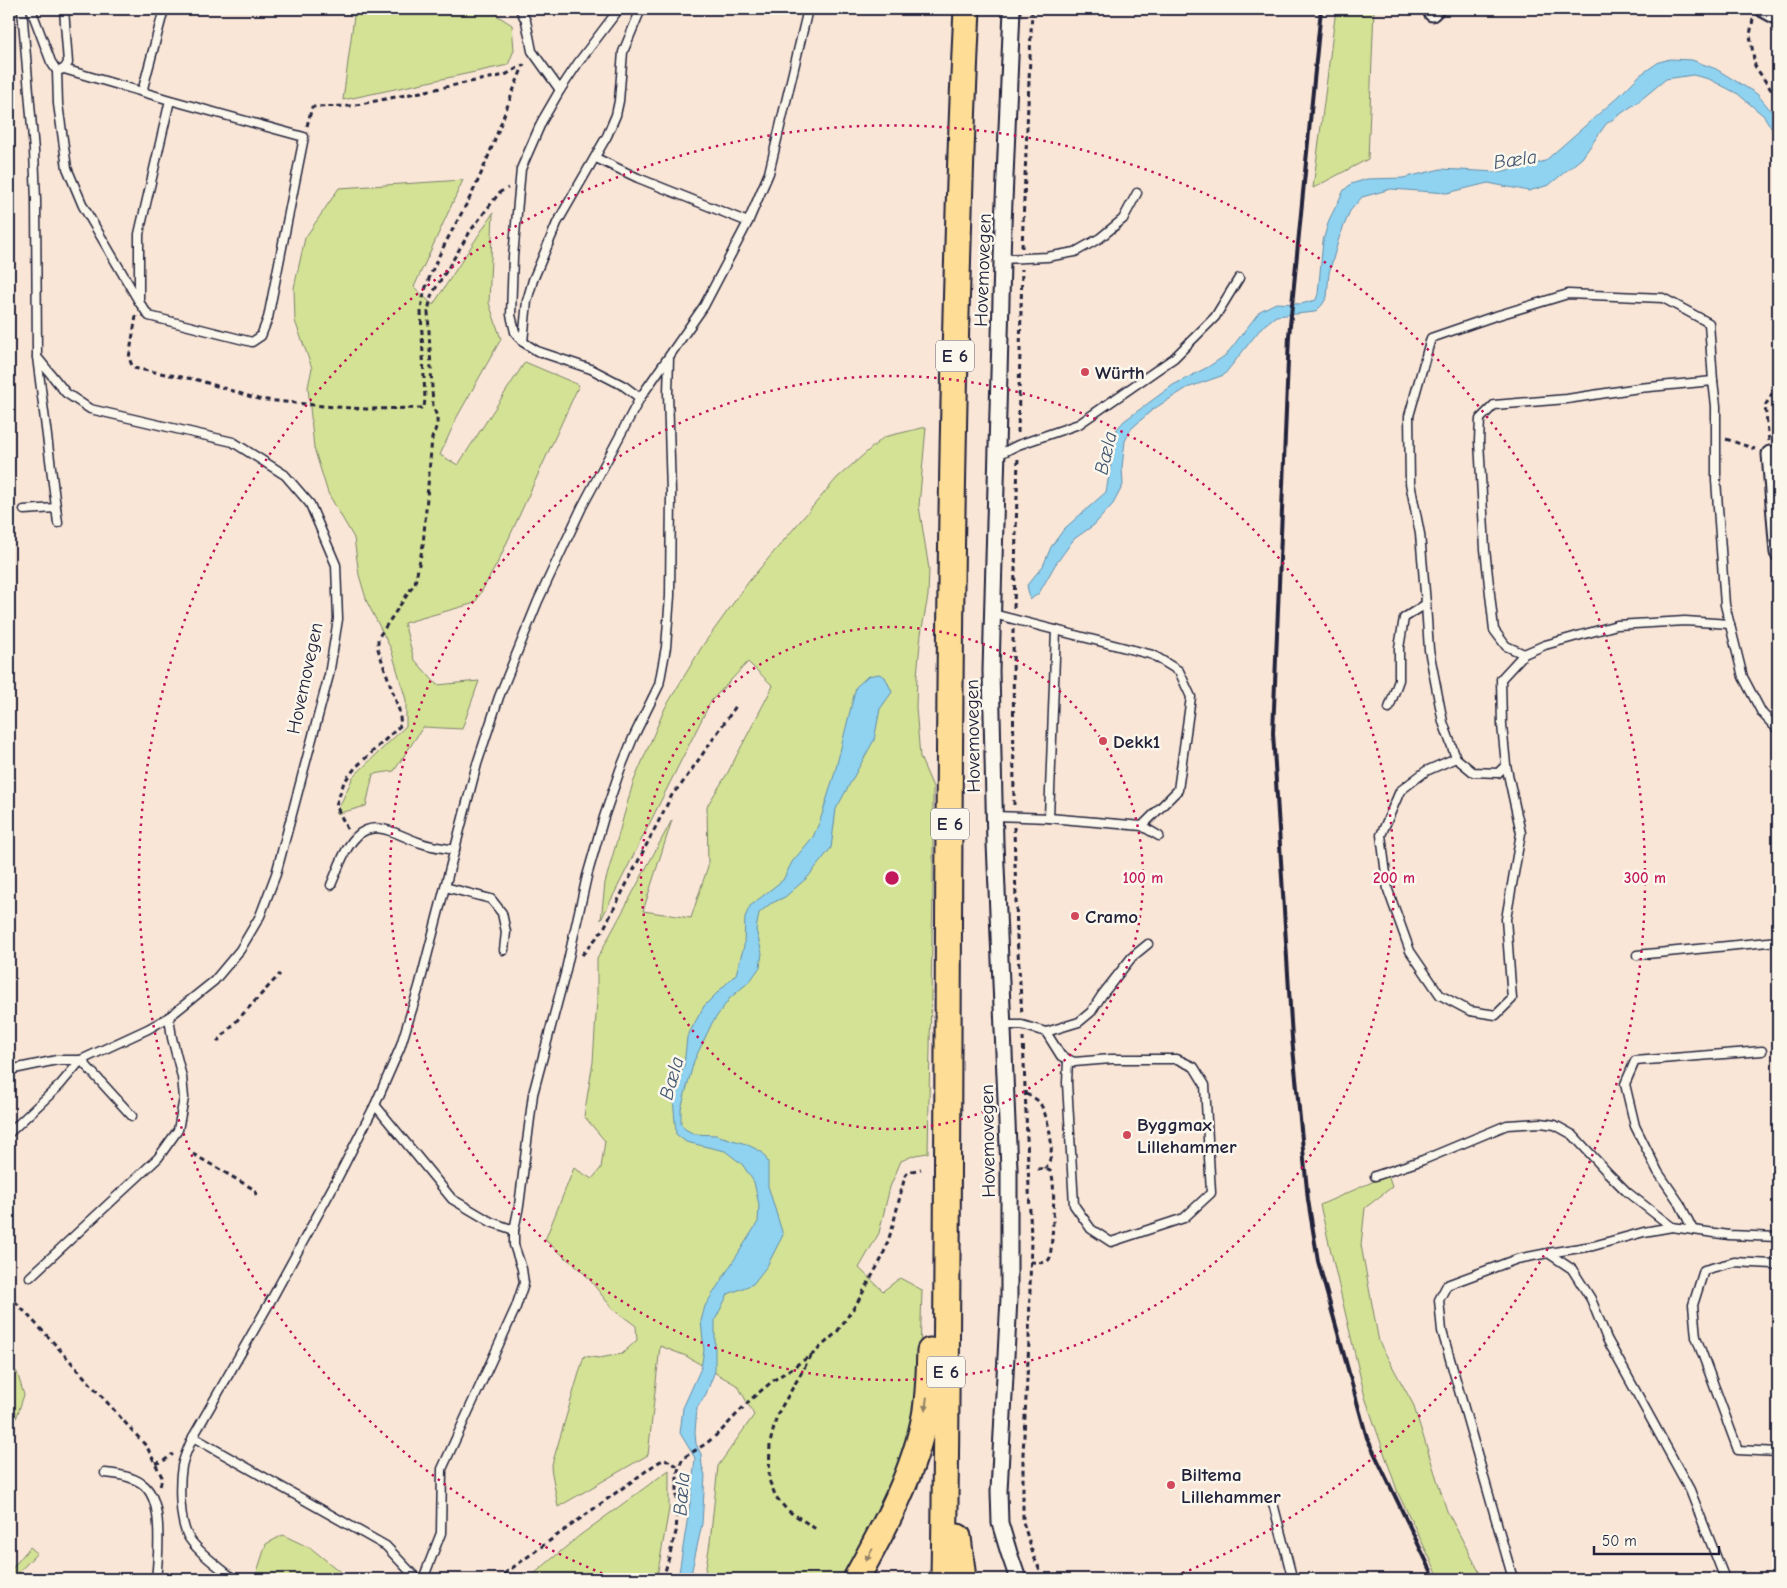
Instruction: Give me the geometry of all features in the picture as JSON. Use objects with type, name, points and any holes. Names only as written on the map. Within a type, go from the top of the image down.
[{"type":"highway","name":"E 6","points":[[944,1579],[956,325],[959,165],[966,9]]},
{"type":"highway","points":[[949,944],[956,967],[959,994],[958,1530],[963,1579]]},
{"type":"highway","points":[[856,1579],[884,1529],[903,1488],[925,1417],[929,1378],[932,1302],[932,1230],[947,1165]]},
{"type":"street","name":"Hovemovegen","points":[[1012,9],[1002,258],[991,671],[994,816],[1009,1169],[1009,1298],[999,1491],[1000,1523],[1008,1553],[1018,1579]]},
{"type":"street","points":[[1758,13],[1778,17]]},
{"type":"street","points":[[1770,454],[1778,553]]},
{"type":"lane","points":[[22,9],[34,151],[37,357],[58,523]]},
{"type":"lane","points":[[31,9],[52,62],[61,70],[304,137],[268,318],[261,336],[252,342],[149,316],[83,206],[66,168],[58,104],[61,70],[68,63],[64,9]]},
{"type":"lane","points":[[142,92],[164,9]]},
{"type":"lane","points":[[520,9],[526,21],[532,51],[560,90]]},
{"type":"lane","points":[[619,9],[560,90],[529,148],[521,169],[510,315],[515,332],[523,342],[537,351],[591,369],[624,386],[640,398]]},
{"type":"lane","points":[[523,342],[527,301],[533,280],[557,223],[596,158],[616,114],[619,101],[622,52],[641,9]]},
{"type":"lane","points":[[234,1579],[192,1542],[186,1531],[182,1514],[182,1466],[193,1437],[335,1183],[375,1105],[400,1048],[419,987],[477,764],[499,696],[538,601],[582,507],[640,398],[704,306],[748,222],[769,173],[808,9]]},
{"type":"lane","points":[[139,302],[139,234],[170,100]]},
{"type":"lane","points":[[596,158],[638,178],[748,222]]},
{"type":"lane","points":[[1002,258],[1047,257],[1075,252],[1100,238],[1123,219],[1137,193]]},
{"type":"lane","points":[[996,456],[1018,445],[1079,424],[1174,358],[1215,317],[1239,278]]},
{"type":"lane","points":[[1506,765],[1498,773],[1473,772],[1456,758],[1444,722],[1428,650],[1420,534],[1410,483],[1409,416],[1431,338],[1568,294],[1663,298],[1709,323],[1716,406],[1716,480],[1725,605],[1743,677],[1762,713],[1778,730]]},
{"type":"lane","name":"Hovemovegen","points":[[9,1070],[57,1060],[81,1060],[148,1030],[169,1017],[214,981],[228,966],[250,936],[267,901],[279,864],[329,675],[338,619],[336,565],[310,504],[285,474],[233,442],[90,409],[66,393],[37,357]]},
{"type":"lane","points":[[423,1579],[441,1532],[442,1469],[512,1316],[524,1284],[522,1269],[514,1245],[514,1230],[519,1206],[533,1094],[565,974],[587,876],[604,817],[630,746],[659,686],[666,647],[670,596],[669,357]]},
{"type":"lane","points":[[1524,654],[1506,646],[1494,630],[1484,549],[1479,441],[1480,419],[1494,405],[1567,399],[1639,388],[1713,381]]},
{"type":"lane","points":[[24,510],[56,508]]},
{"type":"lane","points":[[1388,708],[1399,680],[1399,648],[1404,618],[1426,604]]},
{"type":"lane","points":[[993,614],[1153,654],[1178,671],[1191,697],[1178,790],[1142,826]]},
{"type":"lane","points":[[1456,758],[1426,771],[1400,791],[1381,835],[1388,890],[1410,951],[1440,995],[1470,1011],[1496,1014],[1512,999],[1506,919],[1521,833],[1506,765],[1502,725],[1501,679],[1524,654],[1545,645],[1617,625],[1684,621],[1730,624]]},
{"type":"lane","points":[[1049,818],[1056,630]]},
{"type":"lane","points":[[994,816],[1049,818],[1142,826],[1159,836]]},
{"type":"lane","points":[[330,884],[356,837],[368,829],[385,829],[421,843],[455,850]]},
{"type":"lane","points":[[445,887],[491,899],[502,913],[506,932],[504,950]]},
{"type":"lane","points":[[1637,955],[1778,941]]},
{"type":"lane","points":[[1004,1026],[1022,1026],[1046,1032],[1079,1022],[1091,1012],[1102,994],[1132,957],[1148,944]]},
{"type":"lane","points":[[30,1277],[158,1158],[178,1130],[184,1098],[182,1077],[172,1038],[169,1017]]},
{"type":"lane","points":[[1046,1032],[1061,1056],[1068,1059],[1074,1062],[1111,1059],[1176,1060],[1194,1067],[1205,1085],[1211,1193],[1184,1218],[1111,1242],[1092,1229],[1074,1205],[1067,1083],[1068,1059]]},
{"type":"lane","points":[[1693,1230],[1680,1204],[1658,1172],[1635,1126],[1625,1084],[1635,1061],[1762,1051]]},
{"type":"lane","points":[[81,1060],[132,1116]]},
{"type":"lane","name":"Hovemovegen","points":[[9,1133],[60,1085],[81,1060]]},
{"type":"lane","points":[[375,1105],[452,1198],[491,1222],[514,1230]]},
{"type":"lane","points":[[1375,1176],[1423,1160],[1507,1125],[1541,1122],[1555,1125],[1573,1134],[1608,1174],[1627,1192],[1672,1227]]},
{"type":"lane","points":[[1513,1579],[1442,1331],[1439,1300],[1448,1285],[1517,1259],[1593,1246],[1644,1232],[1672,1227],[1736,1235],[1778,1237]]},
{"type":"lane","points":[[1548,1254],[1572,1269],[1591,1299],[1608,1339],[1690,1490],[1724,1579]]},
{"type":"lane","points":[[1778,1266],[1773,1264],[1734,1262],[1704,1270],[1693,1304],[1696,1337],[1738,1450],[1778,1452]]},
{"type":"lane","points":[[193,1437],[386,1546],[417,1579]]},
{"type":"lane","points":[[105,1473],[129,1476],[142,1484],[153,1496],[157,1513],[159,1549],[156,1579]]},
{"type":"lane","points":[[1273,1503],[1292,1577],[1288,1579]]},
{"type":"path","points":[[1032,9],[1022,259],[1013,619],[1014,818],[1016,927],[1026,1094],[1030,1262],[1029,1341],[1022,1454],[1023,1522],[1034,1557],[1044,1579]]},
{"type":"path","points":[[1758,13],[1750,35],[1755,66],[1778,100]]},
{"type":"path","points":[[139,302],[129,358],[133,368],[198,380],[258,399],[366,409],[424,408],[422,297],[476,184],[524,64],[532,51]]},
{"type":"path","points":[[304,137],[312,107],[351,106],[505,75],[524,64]]},
{"type":"path","points":[[353,842],[336,805],[344,782],[356,767],[401,725],[399,710],[378,649],[378,638],[415,583],[423,545],[432,438],[437,426],[438,417],[433,408],[428,312],[431,296],[471,230],[500,192],[519,181]]},
{"type":"path","points":[[1716,436],[1770,454],[1765,406],[1778,383]]},
{"type":"path","points":[[565,974],[603,930],[673,793],[681,785],[736,706]]},
{"type":"path","points":[[217,1042],[280,974]]},
{"type":"path","points":[[1026,1094],[1041,1104],[1046,1117],[1052,1147],[1051,1161],[1044,1169]]},
{"type":"path","points":[[193,1154],[255,1190],[257,1199]]},
{"type":"path","points":[[663,1579],[676,1532],[679,1467],[683,1458],[722,1430],[751,1399],[774,1380],[813,1354],[837,1332],[868,1284],[889,1242],[904,1176],[908,1172],[921,1168]]},
{"type":"path","points":[[1030,1262],[1047,1262],[1050,1256],[1054,1181],[1050,1171],[1034,1169]]},
{"type":"path","points":[[9,1295],[147,1447],[162,1477],[157,1513]]},
{"type":"path","points":[[813,1354],[777,1415],[770,1443],[769,1480],[776,1497],[787,1510],[816,1529]]},
{"type":"path","points":[[497,1579],[658,1462],[665,1459],[679,1467]]},
{"type":"path","points":[[156,1464],[166,1460]]},
{"type":"green space","points":[[328,9],[487,9],[512,25],[514,50],[508,65],[343,100],[354,16]]},
{"type":"green space","points":[[1336,9],[1374,9],[1368,159],[1313,188]]},
{"type":"green space","points":[[463,180],[414,287],[433,305],[493,213],[489,303],[501,339],[457,417],[440,455],[458,465],[525,362],[579,385],[498,562],[475,603],[404,623],[414,659],[437,685],[479,681],[462,729],[423,727],[394,771],[373,774],[366,806],[336,814],[353,777],[406,726],[406,700],[391,649],[367,602],[359,575],[354,538],[328,493],[314,448],[308,387],[312,368],[295,321],[294,288],[305,238],[339,188]]},
{"type":"green space","points":[[926,427],[919,506],[929,569],[928,596],[921,634],[917,675],[916,707],[920,757],[933,787],[928,1153],[915,1155],[901,1161],[890,1187],[879,1233],[859,1268],[883,1291],[900,1278],[922,1290],[919,1384],[914,1435],[846,1579],[704,1579],[718,1466],[754,1415],[738,1386],[686,1356],[660,1346],[648,1455],[558,1507],[551,1468],[584,1356],[599,1358],[622,1354],[637,1340],[636,1326],[612,1308],[586,1275],[545,1240],[574,1168],[592,1179],[601,1168],[605,1141],[584,1116],[593,1062],[597,999],[597,959],[672,820],[643,911],[691,918],[708,866],[707,806],[727,774],[773,686],[748,662],[711,701],[601,920],[605,883],[633,783],[665,708],[703,645],[750,580],[837,478],[884,437]]},
{"type":"green space","points":[[1388,1175],[1392,1187],[1365,1208],[1361,1245],[1379,1342],[1413,1404],[1447,1511],[1483,1579],[1440,1579],[1398,1493],[1365,1397],[1320,1205]]},
{"type":"green space","points":[[9,1367],[17,1372],[24,1395],[16,1419],[9,1416]]},
{"type":"green space","points":[[669,1470],[669,1509],[655,1579],[528,1579],[579,1536]]},
{"type":"green space","points":[[283,1535],[312,1549],[349,1579],[261,1579],[257,1572],[266,1544]]},
{"type":"green space","points":[[30,1547],[37,1553],[18,1573],[22,1579],[9,1579],[9,1572]]},
{"type":"water","points":[[1670,59],[1692,60],[1716,69],[1757,94],[1778,119],[1778,139],[1764,116],[1738,94],[1709,79],[1693,75],[1666,79],[1638,102],[1606,124],[1582,158],[1549,185],[1529,191],[1488,183],[1447,193],[1391,189],[1362,197],[1350,211],[1339,238],[1329,273],[1327,297],[1322,305],[1315,312],[1276,316],[1262,327],[1224,375],[1187,388],[1152,410],[1131,429],[1125,441],[1122,467],[1123,485],[1113,504],[1094,525],[1074,539],[1055,565],[1039,593],[1030,600],[1027,585],[1043,566],[1051,547],[1064,529],[1106,492],[1117,429],[1124,421],[1173,385],[1208,367],[1226,355],[1260,311],[1276,303],[1301,304],[1316,300],[1323,241],[1329,220],[1344,190],[1351,184],[1367,179],[1403,178],[1441,169],[1497,172],[1545,161],[1618,97],[1640,75],[1659,62]]},
{"type":"water","points":[[879,674],[885,677],[892,692],[880,709],[874,740],[836,809],[831,848],[808,877],[785,897],[770,904],[759,913],[756,930],[762,953],[760,967],[750,981],[730,998],[712,1023],[694,1061],[681,1109],[681,1124],[685,1129],[694,1134],[716,1135],[746,1144],[762,1152],[768,1162],[768,1186],[783,1235],[767,1266],[753,1284],[728,1294],[715,1320],[715,1371],[706,1394],[697,1408],[695,1432],[696,1444],[701,1454],[705,1475],[702,1524],[690,1579],[678,1579],[695,1458],[680,1433],[683,1408],[701,1368],[704,1350],[701,1321],[705,1306],[758,1222],[759,1205],[754,1182],[742,1164],[725,1151],[686,1142],[676,1134],[673,1097],[684,1066],[687,1037],[704,1006],[736,974],[744,946],[745,917],[750,906],[783,880],[792,862],[813,837],[820,821],[835,772],[856,687],[868,676]]},
{"type":"railway","points":[[1321,9],[1289,336],[1273,733],[1292,1038],[1308,1200],[1318,1261],[1367,1438],[1435,1579]]},
{"type":"place","name":"Würth","points":[[1085,372]]},
{"type":"place","name":"Dekk1","points":[[1103,741]]},
{"type":"place","name":"Cramo","points":[[1075,916]]},
{"type":"place","name":"Byggmax Lillehammer","points":[[1127,1135]]},
{"type":"place","name":"Biltema Lillehammer","points":[[1171,1485]]},
{"type":"water label","name":"Bæla","points":[[1515,159]]},
{"type":"water label","name":"Bæla","points":[[1105,453]]},
{"type":"water label","name":"Bæla","points":[[671,1078]]},
{"type":"water label","name":"Bæla","points":[[681,1494]]}]
